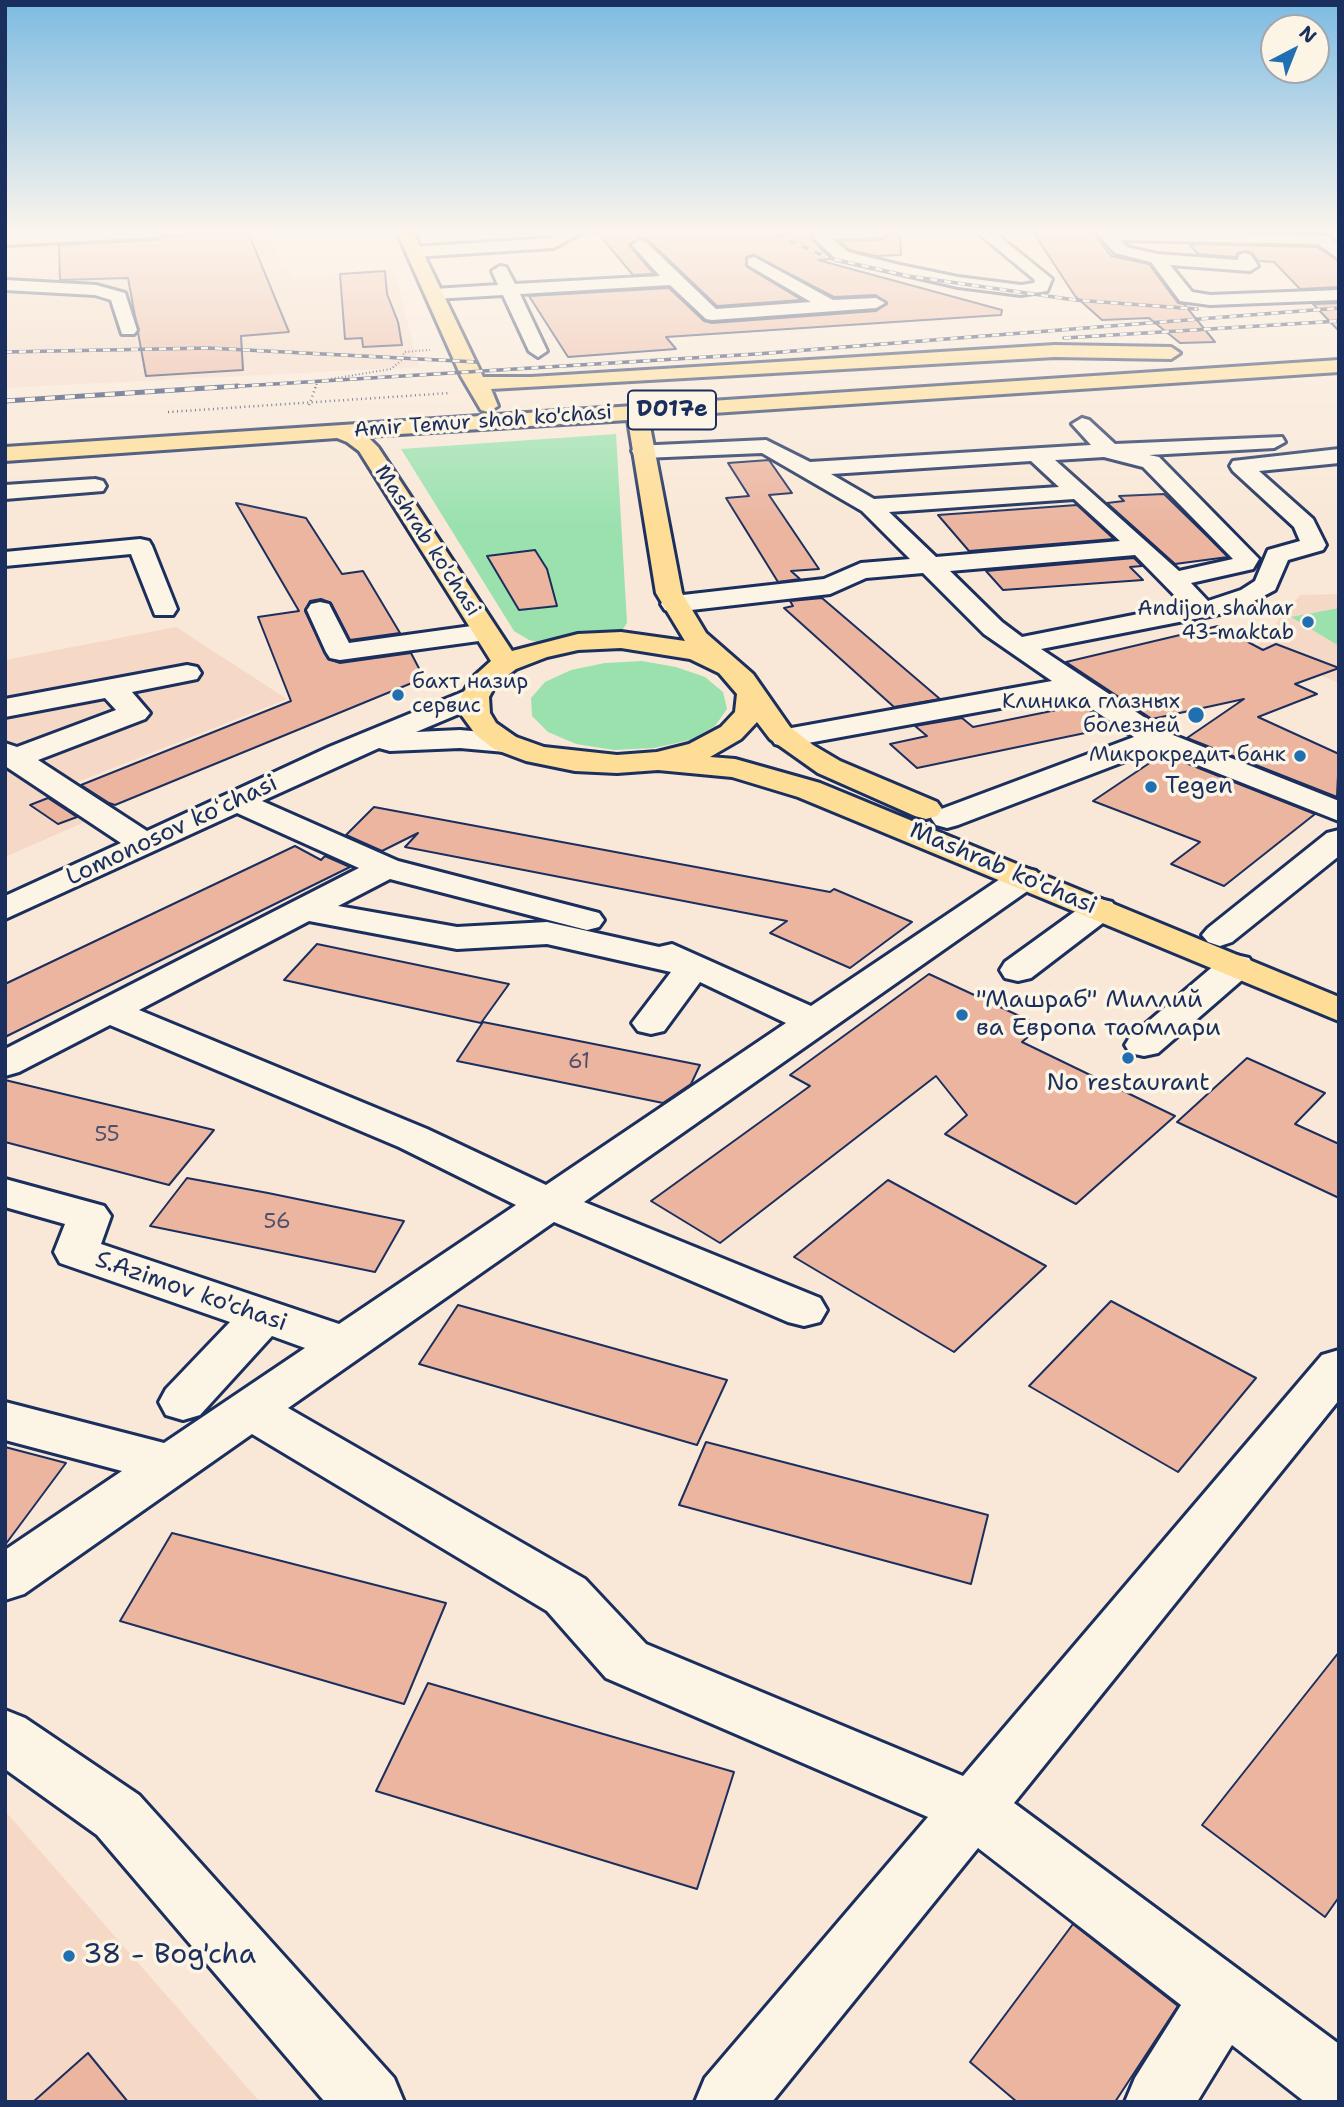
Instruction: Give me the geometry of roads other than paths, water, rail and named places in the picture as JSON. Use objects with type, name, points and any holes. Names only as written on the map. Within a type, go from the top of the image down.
[{"type":"main road","points":[[450,330],[471,376],[483,394],[531,383],[1055,351],[1271,358]]},
{"type":"main road","name":"Amir Temur shoh ko'chasi","points":[[5,454],[646,412],[1271,358],[1339,355]]},
{"type":"main road","name":"Amir Temur shoh ko'chasi","points":[[5,440],[483,394],[1020,379],[1339,366]]},
{"type":"main road","name":"Mashrab ko'chasi","points":[[646,412],[638,420],[664,573],[674,604],[696,638],[743,680],[786,738],[829,767],[947,818],[1228,951],[1339,1010]]},
{"type":"main road","name":"Mashrab ko'chasi","points":[[337,432],[355,437],[367,447],[506,663]]},
{"type":"main road","name":"Mashrab ko'chasi","points":[[729,667],[700,653],[663,644],[621,640],[578,642],[539,650],[506,663],[485,679],[475,697],[475,713],[486,729],[505,743],[537,755],[575,762],[617,764],[658,761],[735,768],[809,790],[1100,909],[1339,984]]},
{"type":"main road","name":"Mashrab ko'chasi","points":[[658,761],[700,750],[731,733],[749,714],[751,694]]},
{"type":"street","points":[[528,330],[538,351]]},
{"type":"street","points":[[1082,424],[1112,453],[1151,462],[1247,559],[1244,564],[1172,580]]},
{"type":"street","points":[[803,469],[1036,454],[1112,453],[1339,437]]},
{"type":"street","points":[[643,452],[766,446],[870,506],[993,628],[1157,739],[1337,817],[1228,951],[1144,1045]]},
{"type":"street","points":[[1036,454],[1141,547],[1203,610]]},
{"type":"street","points":[[1327,545],[1241,466],[1339,456]]},
{"type":"street","points":[[5,492],[95,486]]},
{"type":"street","points":[[870,506],[1080,492]]},
{"type":"street","points":[[1017,646],[1203,610],[1250,595],[1266,584],[1277,555],[1327,545]]},
{"type":"street","points":[[5,559],[140,546],[164,609]]},
{"type":"street","points":[[674,604],[830,586],[861,571],[1141,547]]},
{"type":"street","points":[[320,610],[340,652],[486,632]]},
{"type":"street","points":[[5,708],[187,673]]},
{"type":"street","points":[[786,738],[1079,685]]},
{"type":"street","points":[[10,755],[135,713],[112,688]]},
{"type":"street","points":[[340,753],[475,697]]},
{"type":"street","points":[[340,753],[387,742],[411,740],[460,739],[505,743]]},
{"type":"street","points":[[947,818],[1157,739]]},
{"type":"street","name":"Lomonosov koʻchasi","points":[[10,902],[145,844],[340,753]]},
{"type":"street","points":[[10,755],[145,844]]},
{"type":"street","points":[[236,801],[386,867],[608,925],[814,1022]]},
{"type":"street","points":[[5,1064],[386,867]]},
{"type":"street","points":[[5,1578],[1024,878]]},
{"type":"street","points":[[1018,970],[1100,909]]},
{"type":"street","points":[[303,911],[457,938],[547,933],[694,965]]},
{"type":"street","points":[[650,1023],[694,965]]},
{"type":"street","points":[[109,1011],[413,1138],[550,1204],[804,1310]]},
{"type":"street","name":"S.Azimov ko'chasi","points":[[5,1193],[89,1216],[76,1252],[346,1344]]},
{"type":"street","points":[[183,1402],[263,1316]]},
{"type":"street","points":[[729,2102],[1339,1367]]},
{"type":"street","points":[[250,1409],[566,1595],[626,1661],[973,1808],[1339,2085]]},
{"type":"street","points":[[5,1422],[171,1464]]},
{"type":"street","points":[[5,1736],[118,1815],[370,2102]]},
{"type":"street","points":[[1159,2102],[1223,1998]]},
{"type":"railway","points":[[210,388],[756,354],[1056,330]]},
{"type":"railway","points":[[1064,338],[1188,330]]},
{"type":"railway","points":[[5,352],[208,348],[477,362]]},
{"type":"railway","points":[[5,401],[238,386]]},
{"type":"place","name":"Andijon shahar 43-maktab","points":[[1308,622]]},
{"type":"place","name":"бахт назир сервис","points":[[398,695]]},
{"type":"place","name":"Клиника глазных болезней","points":[[1196,715]]},
{"type":"place","name":"Микрокредит банк","points":[[1300,756]]},
{"type":"place","name":"Tegen","points":[[1151,787]]},
{"type":"place","name":"\"Машраб\" Миллий ва Европа таомлари","points":[[962,1015]]},
{"type":"place","name":"No restaurant","points":[[1128,1058]]},
{"type":"place","name":"38 - Bog'cha","points":[[69,1956]]}]
